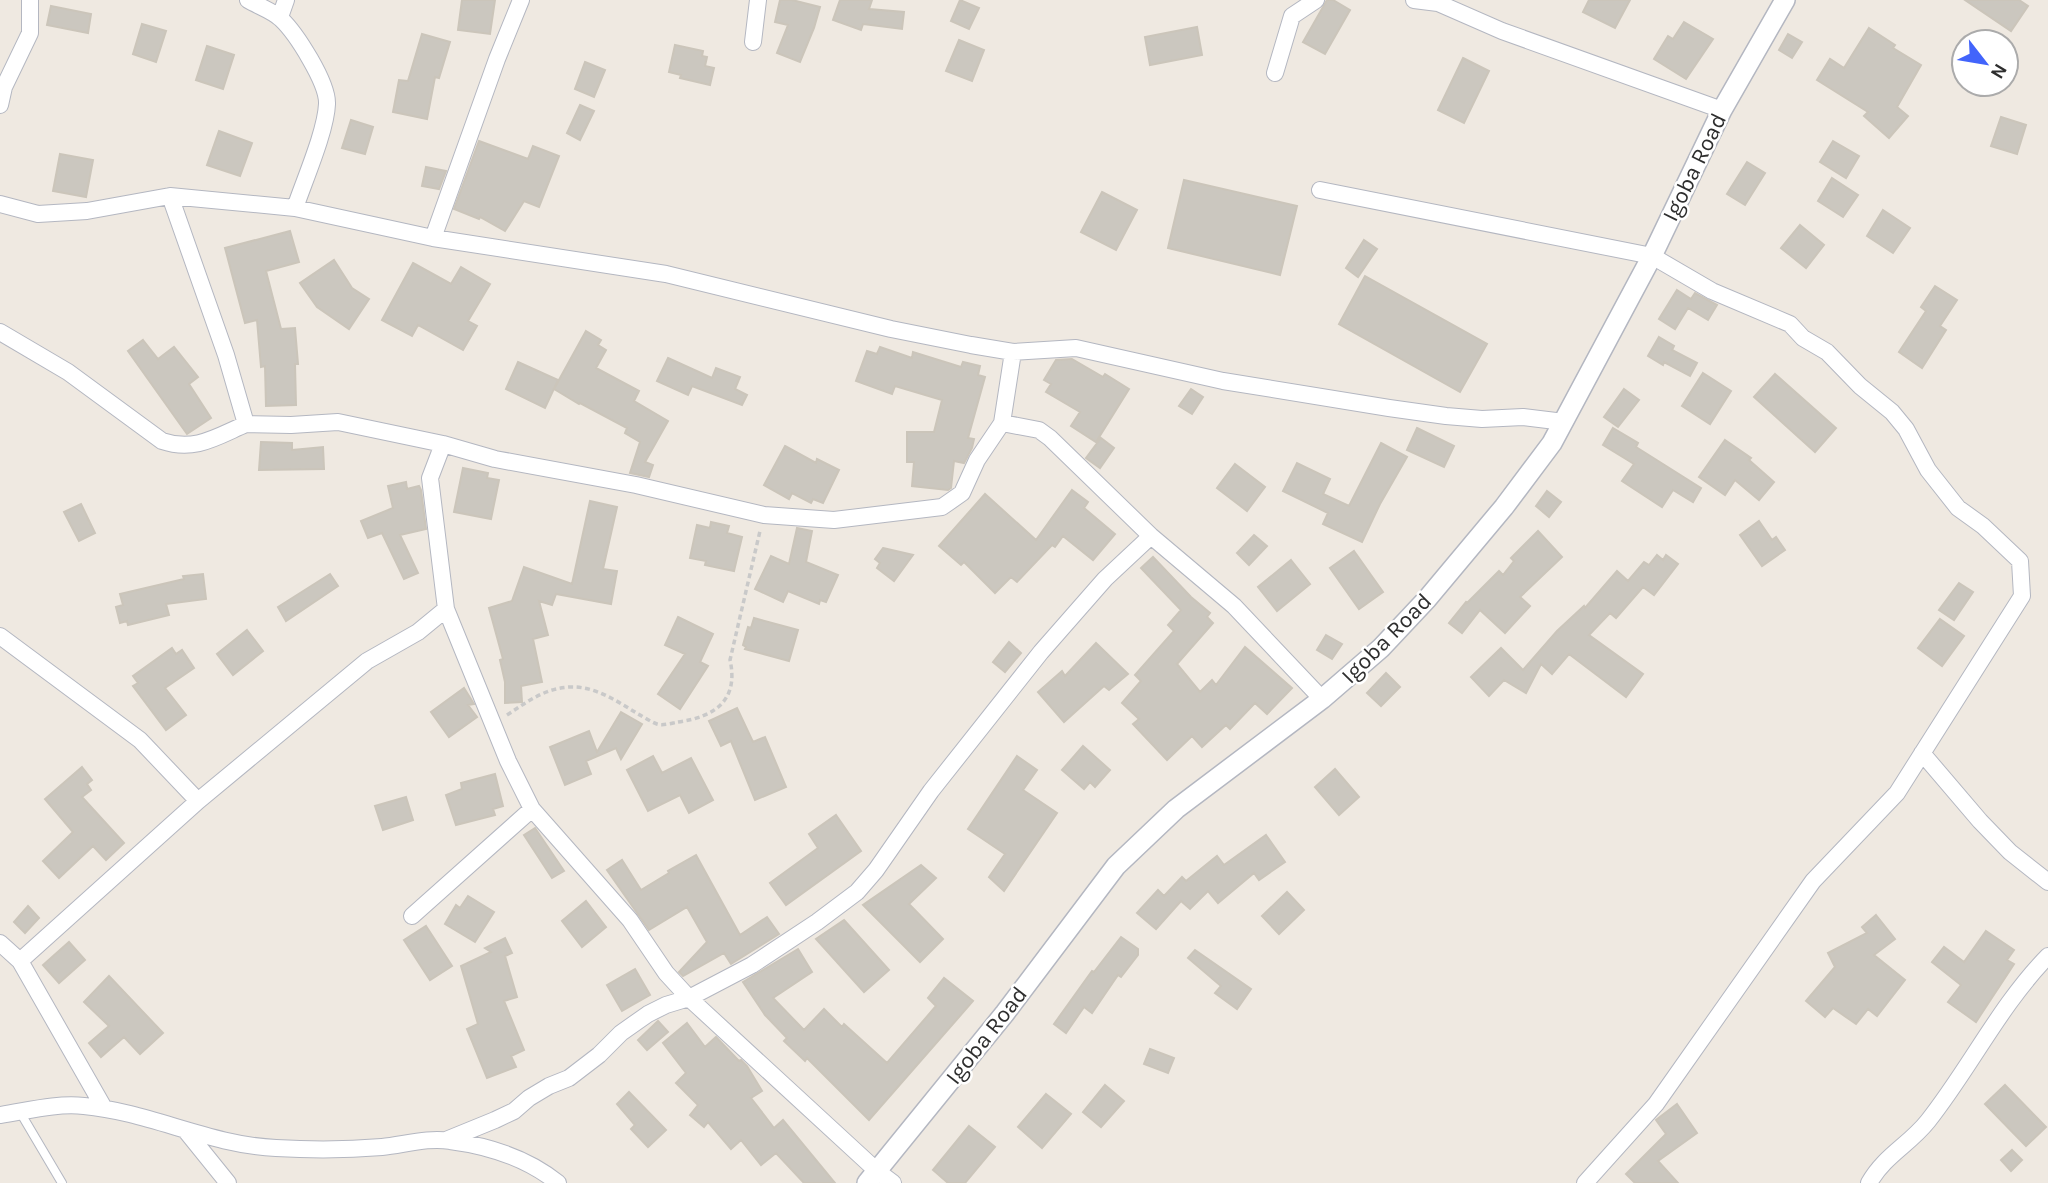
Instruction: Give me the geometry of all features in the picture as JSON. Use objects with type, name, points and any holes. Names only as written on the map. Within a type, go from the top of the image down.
[{"type":"street","points":[[0,105],[4,87],[30,33],[30,0]]},
{"type":"street","points":[[248,0],[280,18],[301,45],[327,102],[322,126],[295,208]]},
{"type":"street","points":[[280,18],[286,0]]},
{"type":"street","points":[[433,238],[521,0]]},
{"type":"street","points":[[753,42],[758,0]]},
{"type":"street","points":[[1275,73],[1292,16],[1316,0]]},
{"type":"street","points":[[1414,0],[1438,3],[1526,40],[1722,110]]},
{"type":"street","name":"Igoba Road","points":[[872,1177],[1005,1013],[1116,866],[1176,809],[1322,699],[1381,648],[1504,507],[1552,443],[1564,422],[1652,256],[1722,110],[1785,0]]},
{"type":"street","points":[[1320,190],[1652,256],[1712,291],[1790,324],[1803,338],[1827,352],[1860,386],[1892,412],[1906,429],[1928,470],[1958,508],[1983,526],[2020,561],[2022,596],[1951,712],[1897,793],[1813,881],[1656,1104],[1585,1183]]},
{"type":"street","points":[[170,197],[226,355],[246,424]]},
{"type":"street","points":[[0,204],[38,214],[87,211],[170,197],[295,208],[433,238],[666,274],[891,329],[1013,352],[1076,348],[1223,381],[1401,410],[1482,419],[1523,417],[1564,422]]},
{"type":"street","points":[[0,332],[68,372],[162,441],[177,446],[196,445],[246,424],[338,422],[443,443],[495,459],[600,478],[764,515],[834,520],[942,507],[962,493],[977,460],[1002,423],[1013,352]]},
{"type":"street","points":[[1002,423],[1039,430],[1050,438],[1151,536],[1234,607],[1322,699]]},
{"type":"street","points":[[443,443],[430,478],[446,609],[508,761],[532,809],[629,920],[666,973],[689,998],[872,1177],[893,1183]]},
{"type":"street","points":[[446,1140],[514,1111],[529,1098],[569,1078],[599,1055],[621,1032],[648,1014],[666,1004],[689,998],[752,965],[857,892],[876,870],[944,774],[1048,643],[1105,579],[1151,536]]},
{"type":"street","points":[[20,961],[198,801],[367,661],[418,632],[446,609]]},
{"type":"street","points":[[0,636],[140,740],[198,801]]},
{"type":"street","points":[[1922,752],[2002,844],[2048,882]]},
{"type":"street","points":[[412,916],[532,809]]},
{"type":"street","points":[[0,943],[20,961],[104,1108]]},
{"type":"street","points":[[1868,1183],[1883,1161],[1927,1122],[2014,996],[2048,956]]},
{"type":"street","points":[[0,1115],[61,1106],[104,1108],[221,1141],[295,1149],[343,1150],[446,1140],[493,1148],[526,1163],[558,1183]]},
{"type":"street","points":[[186,1131],[228,1183]]},
{"type":"lane","points":[[20,1112],[62,1183]]},
{"type":"path","points":[[494,724],[543,692],[571,687],[602,693],[659,725],[686,721],[715,712],[727,697],[731,684],[733,675],[730,660],[764,515]]},
{"type":"building","points":[[462,0],[495,0],[490,34],[458,30]]},
{"type":"building","points":[[780,0],[820,7],[800,62],[777,53],[788,25],[775,22]]},
{"type":"building","points":[[840,0],[872,0],[869,9],[904,12],[902,29],[863,24],[861,30],[833,20]]},
{"type":"building","points":[[960,0],[979,8],[969,29],[951,21]]},
{"type":"building","points":[[1327,0],[1333,0],[1350,10],[1325,54],[1303,42]]},
{"type":"building","points":[[1589,0],[1630,0],[1615,28],[1583,12]]},
{"type":"building","points":[[1965,0],[2019,0],[2028,6],[2013,28],[2007,28]]},
{"type":"building","points":[[51,6],[91,14],[88,33],[47,25]]},
{"type":"building","points":[[1684,22],[1713,39],[1686,79],[1654,59],[1668,36],[1673,39]]},
{"type":"building","points":[[142,24],[166,31],[156,62],[133,54]]},
{"type":"building","points":[[1197,27],[1202,55],[1150,65],[1145,37]]},
{"type":"building","points":[[1869,28],[1895,45],[1893,48],[1921,65],[1897,107],[1908,116],[1889,138],[1864,116],[1868,112],[1817,80],[1830,59],[1844,68]]},
{"type":"building","points":[[422,34],[450,42],[439,78],[435,77],[427,119],[393,112],[399,80],[408,81]]},
{"type":"building","points":[[1788,34],[1802,42],[1792,58],[1779,50]]},
{"type":"building","points":[[959,40],[984,50],[972,81],[946,71]]},
{"type":"building","points":[[675,45],[703,51],[702,56],[707,57],[705,66],[714,68],[710,85],[680,78],[681,75],[669,72]]},
{"type":"building","points":[[207,46],[234,55],[223,89],[196,80]]},
{"type":"building","points":[[1463,58],[1489,71],[1464,123],[1438,110]]},
{"type":"building","points":[[585,62],[605,70],[594,97],[575,89]]},
{"type":"building","points":[[580,105],[594,111],[580,140],[567,133]]},
{"type":"building","points":[[2001,117],[2026,125],[2017,154],[1991,146]]},
{"type":"building","points":[[351,120],[373,127],[365,154],[342,148]]},
{"type":"building","points":[[219,131],[252,143],[240,176],[207,165]]},
{"type":"building","points":[[479,141],[528,159],[533,146],[559,156],[539,207],[524,201],[505,231],[480,217],[479,219],[454,209]]},
{"type":"building","points":[[1833,141],[1859,156],[1846,178],[1820,162]]},
{"type":"building","points":[[60,154],[93,160],[86,197],[53,191]]},
{"type":"building","points":[[1747,162],[1765,173],[1745,205],[1727,194]]},
{"type":"building","points":[[426,167],[446,171],[439,189],[422,186]]},
{"type":"building","points":[[1832,178],[1858,195],[1843,217],[1818,201]]},
{"type":"building","points":[[1184,180],[1297,206],[1280,275],[1168,248]]},
{"type":"building","points":[[1102,192],[1137,210],[1116,250],[1081,232]]},
{"type":"building","points":[[1883,210],[1910,228],[1893,253],[1867,236]]},
{"type":"building","points":[[1800,225],[1824,245],[1806,268],[1781,248]]},
{"type":"building","points":[[290,231],[299,262],[266,271],[281,329],[295,328],[298,364],[295,364],[296,405],[266,406],[265,366],[261,367],[257,320],[245,323],[225,248]]},
{"type":"building","points":[[1364,240],[1377,249],[1358,277],[1346,268]]},
{"type":"building","points":[[334,260],[352,288],[369,299],[349,329],[317,307],[300,283]]},
{"type":"building","points":[[413,263],[451,284],[461,267],[490,284],[468,321],[477,326],[463,350],[418,325],[412,336],[382,320]]},
{"type":"building","points":[[1365,276],[1487,344],[1460,392],[1339,324]]},
{"type":"building","points":[[1935,286],[1957,300],[1940,326],[1946,330],[1922,368],[1899,352],[1926,311],[1921,307]]},
{"type":"building","points":[[1677,290],[1691,299],[1695,293],[1717,305],[1708,320],[1688,308],[1675,329],[1659,319]]},
{"type":"building","points":[[586,331],[601,340],[598,345],[606,350],[596,368],[639,391],[634,401],[668,421],[645,462],[653,465],[649,477],[630,473],[640,442],[625,433],[627,428],[554,389]]},
{"type":"building","points":[[1659,337],[1674,346],[1672,350],[1697,363],[1690,376],[1648,356]]},
{"type":"building","points":[[143,340],[158,359],[174,347],[198,377],[189,384],[211,418],[187,434],[128,351]]},
{"type":"building","points":[[880,347],[912,358],[913,352],[961,367],[963,362],[980,366],[978,375],[985,377],[968,438],[974,439],[972,448],[964,463],[954,461],[951,488],[948,490],[912,486],[914,462],[907,462],[907,432],[934,432],[942,400],[895,386],[892,394],[856,381],[867,351],[877,354]]},
{"type":"building","points":[[668,358],[712,378],[716,368],[740,377],[735,389],[747,395],[742,405],[692,386],[688,395],[657,381]]},
{"type":"building","points":[[1072,359],[1129,389],[1096,442],[1071,426],[1080,412],[1046,392],[1051,384],[1044,380],[1056,360]]},
{"type":"building","points":[[518,362],[558,380],[545,408],[506,389]]},
{"type":"building","points":[[1703,373],[1731,391],[1710,424],[1682,406]]},
{"type":"building","points":[[1775,374],[1836,428],[1815,452],[1754,397]]},
{"type":"building","points":[[1191,389],[1203,397],[1192,414],[1179,406]]},
{"type":"building","points":[[1624,389],[1639,400],[1618,427],[1604,417]]},
{"type":"building","points":[[1417,428],[1454,446],[1444,467],[1407,450]]},
{"type":"building","points":[[1613,428],[1638,443],[1636,447],[1701,488],[1693,502],[1673,490],[1662,507],[1622,481],[1634,464],[1603,445]]},
{"type":"building","points":[[1101,438],[1114,448],[1100,468],[1086,458]]},
{"type":"building","points":[[1725,440],[1751,458],[1749,460],[1774,482],[1759,500],[1735,480],[1725,495],[1699,477]]},
{"type":"building","points":[[261,442],[292,443],[292,450],[323,447],[324,469],[259,470]]},
{"type":"building","points":[[1381,443],[1407,457],[1362,542],[1323,524],[1328,513],[1283,491],[1297,463],[1330,479],[1323,494],[1349,506]]},
{"type":"building","points":[[785,446],[816,463],[817,459],[839,470],[823,503],[813,499],[811,503],[792,493],[789,499],[764,485]]},
{"type":"building","points":[[1235,464],[1265,487],[1247,511],[1217,488]]},
{"type":"building","points":[[463,468],[488,473],[487,478],[499,480],[491,519],[454,512]]},
{"type":"building","points":[[406,482],[407,489],[419,486],[421,490],[426,529],[400,535],[418,573],[404,579],[382,533],[368,538],[361,521],[393,508],[388,486]]},
{"type":"building","points":[[1072,490],[1088,502],[1084,508],[1115,534],[1093,560],[1063,536],[1055,547],[1052,545],[1017,582],[1011,577],[995,593],[964,562],[961,565],[939,546],[985,494],[1036,540]]},
{"type":"building","points":[[1547,491],[1561,502],[1549,517],[1536,506]]},
{"type":"building","points":[[590,501],[617,507],[603,569],[617,571],[611,604],[556,594],[552,605],[539,601],[548,635],[533,639],[542,682],[521,686],[522,702],[505,703],[505,682],[500,660],[503,659],[489,608],[512,601],[524,567],[572,584]]},
{"type":"building","points":[[81,504],[95,533],[79,541],[64,512]]},
{"type":"building","points":[[1759,521],[1772,540],[1776,537],[1785,550],[1762,566],[1740,535]]},
{"type":"building","points":[[711,522],[729,526],[727,533],[742,537],[734,571],[705,565],[706,561],[690,558],[697,525],[710,528]]},
{"type":"building","points":[[797,528],[812,531],[806,562],[838,575],[826,602],[820,600],[819,604],[788,591],[783,602],[755,589],[771,556],[789,564]]},
{"type":"building","points":[[1538,531],[1562,557],[1520,597],[1530,606],[1505,633],[1480,610],[1462,633],[1449,623],[1466,602],[1499,571],[1503,575],[1514,561],[1511,558]]},
{"type":"building","points":[[1254,535],[1267,546],[1249,565],[1237,553]]},
{"type":"building","points":[[883,548],[913,555],[894,581],[877,568],[880,563],[875,559]]},
{"type":"building","points":[[1354,551],[1383,592],[1359,609],[1330,568]]},
{"type":"building","points":[[1657,555],[1663,560],[1666,555],[1678,564],[1654,595],[1643,587],[1616,618],[1610,613],[1589,635],[1643,674],[1626,697],[1569,654],[1552,674],[1541,664],[1526,693],[1504,680],[1489,696],[1471,677],[1501,648],[1523,670],[1557,631],[1584,606],[1585,608],[1617,571],[1628,581],[1644,562],[1649,565]]},
{"type":"building","points":[[1153,557],[1210,613],[1207,617],[1213,623],[1177,664],[1200,692],[1212,680],[1216,685],[1245,647],[1292,688],[1267,714],[1255,703],[1230,729],[1226,725],[1202,747],[1192,736],[1167,760],[1133,724],[1139,719],[1122,703],[1141,681],[1135,675],[1174,631],[1168,625],[1181,610],[1141,568]]},
{"type":"building","points":[[1291,560],[1310,584],[1277,611],[1258,587]]},
{"type":"building","points":[[203,574],[206,599],[166,604],[169,615],[128,625],[127,621],[120,623],[116,607],[123,605],[120,594],[184,579],[183,576]]},
{"type":"building","points":[[330,574],[338,586],[286,621],[278,607]]},
{"type":"building","points":[[1959,583],[1973,592],[1954,620],[1939,610]]},
{"type":"building","points":[[678,617],[713,634],[700,662],[708,666],[680,709],[658,694],[685,654],[665,645]]},
{"type":"building","points":[[754,618],[798,630],[789,661],[745,649],[743,645],[748,627],[751,628]]},
{"type":"building","points":[[1940,619],[1964,636],[1942,666],[1918,648]]},
{"type":"building","points":[[247,630],[263,651],[233,675],[217,654]]},
{"type":"building","points":[[1326,635],[1342,644],[1332,659],[1317,650]]},
{"type":"building","points":[[1009,642],[1021,653],[1005,672],[993,662]]},
{"type":"building","points":[[1096,643],[1128,674],[1109,690],[1104,686],[1064,722],[1038,692],[1062,671],[1065,676]]},
{"type":"building","points":[[172,648],[176,654],[182,650],[194,668],[165,688],[186,715],[166,730],[133,686],[138,683],[133,676]]},
{"type":"building","points":[[1386,673],[1400,687],[1381,706],[1367,693]]},
{"type":"building","points":[[464,688],[474,704],[468,705],[477,717],[449,737],[431,712]]},
{"type":"building","points":[[737,708],[753,742],[765,737],[786,787],[755,800],[731,741],[721,746],[709,721]]},
{"type":"building","points":[[621,712],[642,724],[621,759],[616,748],[586,761],[591,774],[565,785],[550,747],[589,731],[597,752]]},
{"type":"building","points":[[1083,746],[1110,770],[1095,787],[1090,782],[1084,789],[1062,770]]},
{"type":"building","points":[[653,756],[662,773],[691,758],[713,800],[689,813],[680,795],[648,811],[627,770]]},
{"type":"building","points":[[1017,756],[1037,770],[1023,790],[1057,813],[1004,891],[989,877],[1005,854],[968,829]]},
{"type":"building","points":[[82,767],[92,780],[87,784],[91,790],[82,797],[124,843],[106,860],[93,846],[59,878],[43,861],[73,832],[45,799]]},
{"type":"building","points":[[1335,769],[1359,797],[1339,815],[1315,787]]},
{"type":"building","points":[[495,774],[503,806],[493,809],[495,815],[456,825],[446,795],[462,789],[461,783]]},
{"type":"building","points":[[406,797],[413,820],[383,830],[375,806]]},
{"type":"building","points":[[836,815],[861,851],[786,905],[770,883],[818,848],[809,834]]},
{"type":"building","points":[[535,828],[564,871],[552,878],[524,835]]},
{"type":"building","points":[[1266,835],[1285,862],[1259,880],[1254,873],[1218,903],[1208,891],[1190,909],[1181,901],[1156,929],[1137,913],[1158,890],[1164,896],[1182,877],[1186,881],[1217,856],[1224,865]]},
{"type":"building","points":[[696,855],[740,935],[767,917],[779,934],[731,964],[724,953],[683,976],[679,972],[707,942],[687,907],[649,930],[607,870],[622,860],[641,890]]},
{"type":"building","points":[[921,865],[936,878],[909,904],[943,939],[920,962],[863,905]]},
{"type":"building","points":[[1287,892],[1304,910],[1279,934],[1262,916]]},
{"type":"building","points":[[468,896],[494,912],[475,942],[445,924],[456,905],[460,908]]},
{"type":"building","points":[[586,901],[606,927],[582,947],[562,921]]},
{"type":"building","points":[[28,906],[39,918],[25,933],[14,922]]},
{"type":"building","points":[[1876,915],[1895,939],[1874,955],[1905,980],[1877,1016],[1868,1009],[1856,1024],[1833,1008],[1825,1017],[1806,1001],[1835,967],[1828,953],[1867,933],[1862,927]]},
{"type":"building","points":[[844,920],[889,970],[864,992],[816,939]]},
{"type":"building","points":[[426,926],[452,966],[430,980],[404,940]]},
{"type":"building","points":[[1986,931],[2014,950],[2007,960],[2014,964],[1976,1022],[1948,1002],[1961,985],[1932,962],[1944,947],[1964,962]]},
{"type":"building","points":[[1121,937],[1138,949],[1138,955],[1121,977],[1118,975],[1092,1013],[1084,1007],[1066,1033],[1054,1024],[1092,971],[1094,972]]},
{"type":"building","points":[[505,938],[512,953],[505,956],[517,997],[504,1001],[524,1050],[511,1056],[516,1067],[487,1078],[467,1029],[478,1024],[461,966],[491,952],[485,948]]},
{"type":"building","points":[[69,942],[85,960],[59,983],[43,965]]},
{"type":"building","points":[[798,949],[812,972],[773,998],[804,1030],[824,1009],[887,1063],[936,1006],[928,998],[944,978],[973,1001],[869,1120],[807,1058],[805,1061],[784,1041],[787,1038],[765,1015],[743,982]]},
{"type":"building","points":[[1195,950],[1251,989],[1237,1009],[1215,993],[1221,986],[1188,958]]},
{"type":"building","points":[[635,969],[650,995],[622,1011],[607,985]]},
{"type":"building","points":[[109,976],[163,1033],[140,1054],[124,1037],[101,1057],[89,1043],[109,1026],[84,1002]]},
{"type":"building","points":[[658,1021],[668,1032],[647,1050],[638,1040]]},
{"type":"building","points":[[687,1023],[705,1047],[716,1037],[747,1066],[762,1091],[751,1098],[774,1128],[783,1120],[835,1183],[804,1183],[776,1153],[761,1165],[741,1140],[731,1149],[708,1122],[704,1127],[690,1115],[698,1105],[676,1083],[686,1073],[663,1043]]},
{"type":"building","points":[[1150,1049],[1174,1058],[1168,1073],[1144,1064]]},
{"type":"building","points":[[1105,1085],[1124,1101],[1101,1127],[1083,1112]]},
{"type":"building","points":[[2005,1085],[2046,1127],[2026,1146],[1985,1104]]},
{"type":"building","points":[[629,1092],[666,1130],[648,1147],[631,1129],[635,1125],[617,1104]]},
{"type":"building","points":[[1046,1094],[1071,1114],[1042,1148],[1018,1127]]},
{"type":"building","points":[[1677,1104],[1697,1133],[1658,1161],[1678,1183],[1635,1183],[1626,1174],[1666,1134],[1656,1120]]},
{"type":"building","points":[[969,1126],[995,1147],[965,1183],[948,1183],[933,1170]]},
{"type":"building","points":[[2012,1150],[2022,1160],[2011,1171],[2001,1160]]}]
